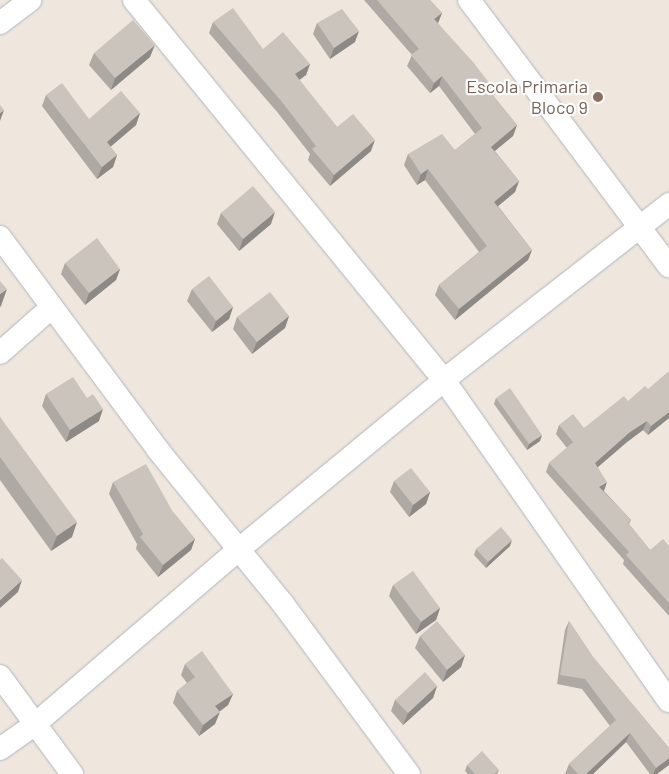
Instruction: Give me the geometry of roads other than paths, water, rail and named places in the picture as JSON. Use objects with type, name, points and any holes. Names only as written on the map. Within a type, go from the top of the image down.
[{"type":"street","points":[[0,23],[30,0]]},
{"type":"street","points":[[134,0],[444,380],[669,701]]},
{"type":"street","points":[[469,0],[669,266]]},
{"type":"street","points":[[0,749],[34,725],[238,550],[444,380],[669,204]]},
{"type":"street","points":[[0,237],[238,550],[328,663],[409,774]]},
{"type":"street","points":[[0,353],[52,307]]},
{"type":"street","points":[[0,676],[34,725],[72,774]]},
{"type":"place","name":"Escola Primaria Bloco 9","points":[[598,97]]}]
